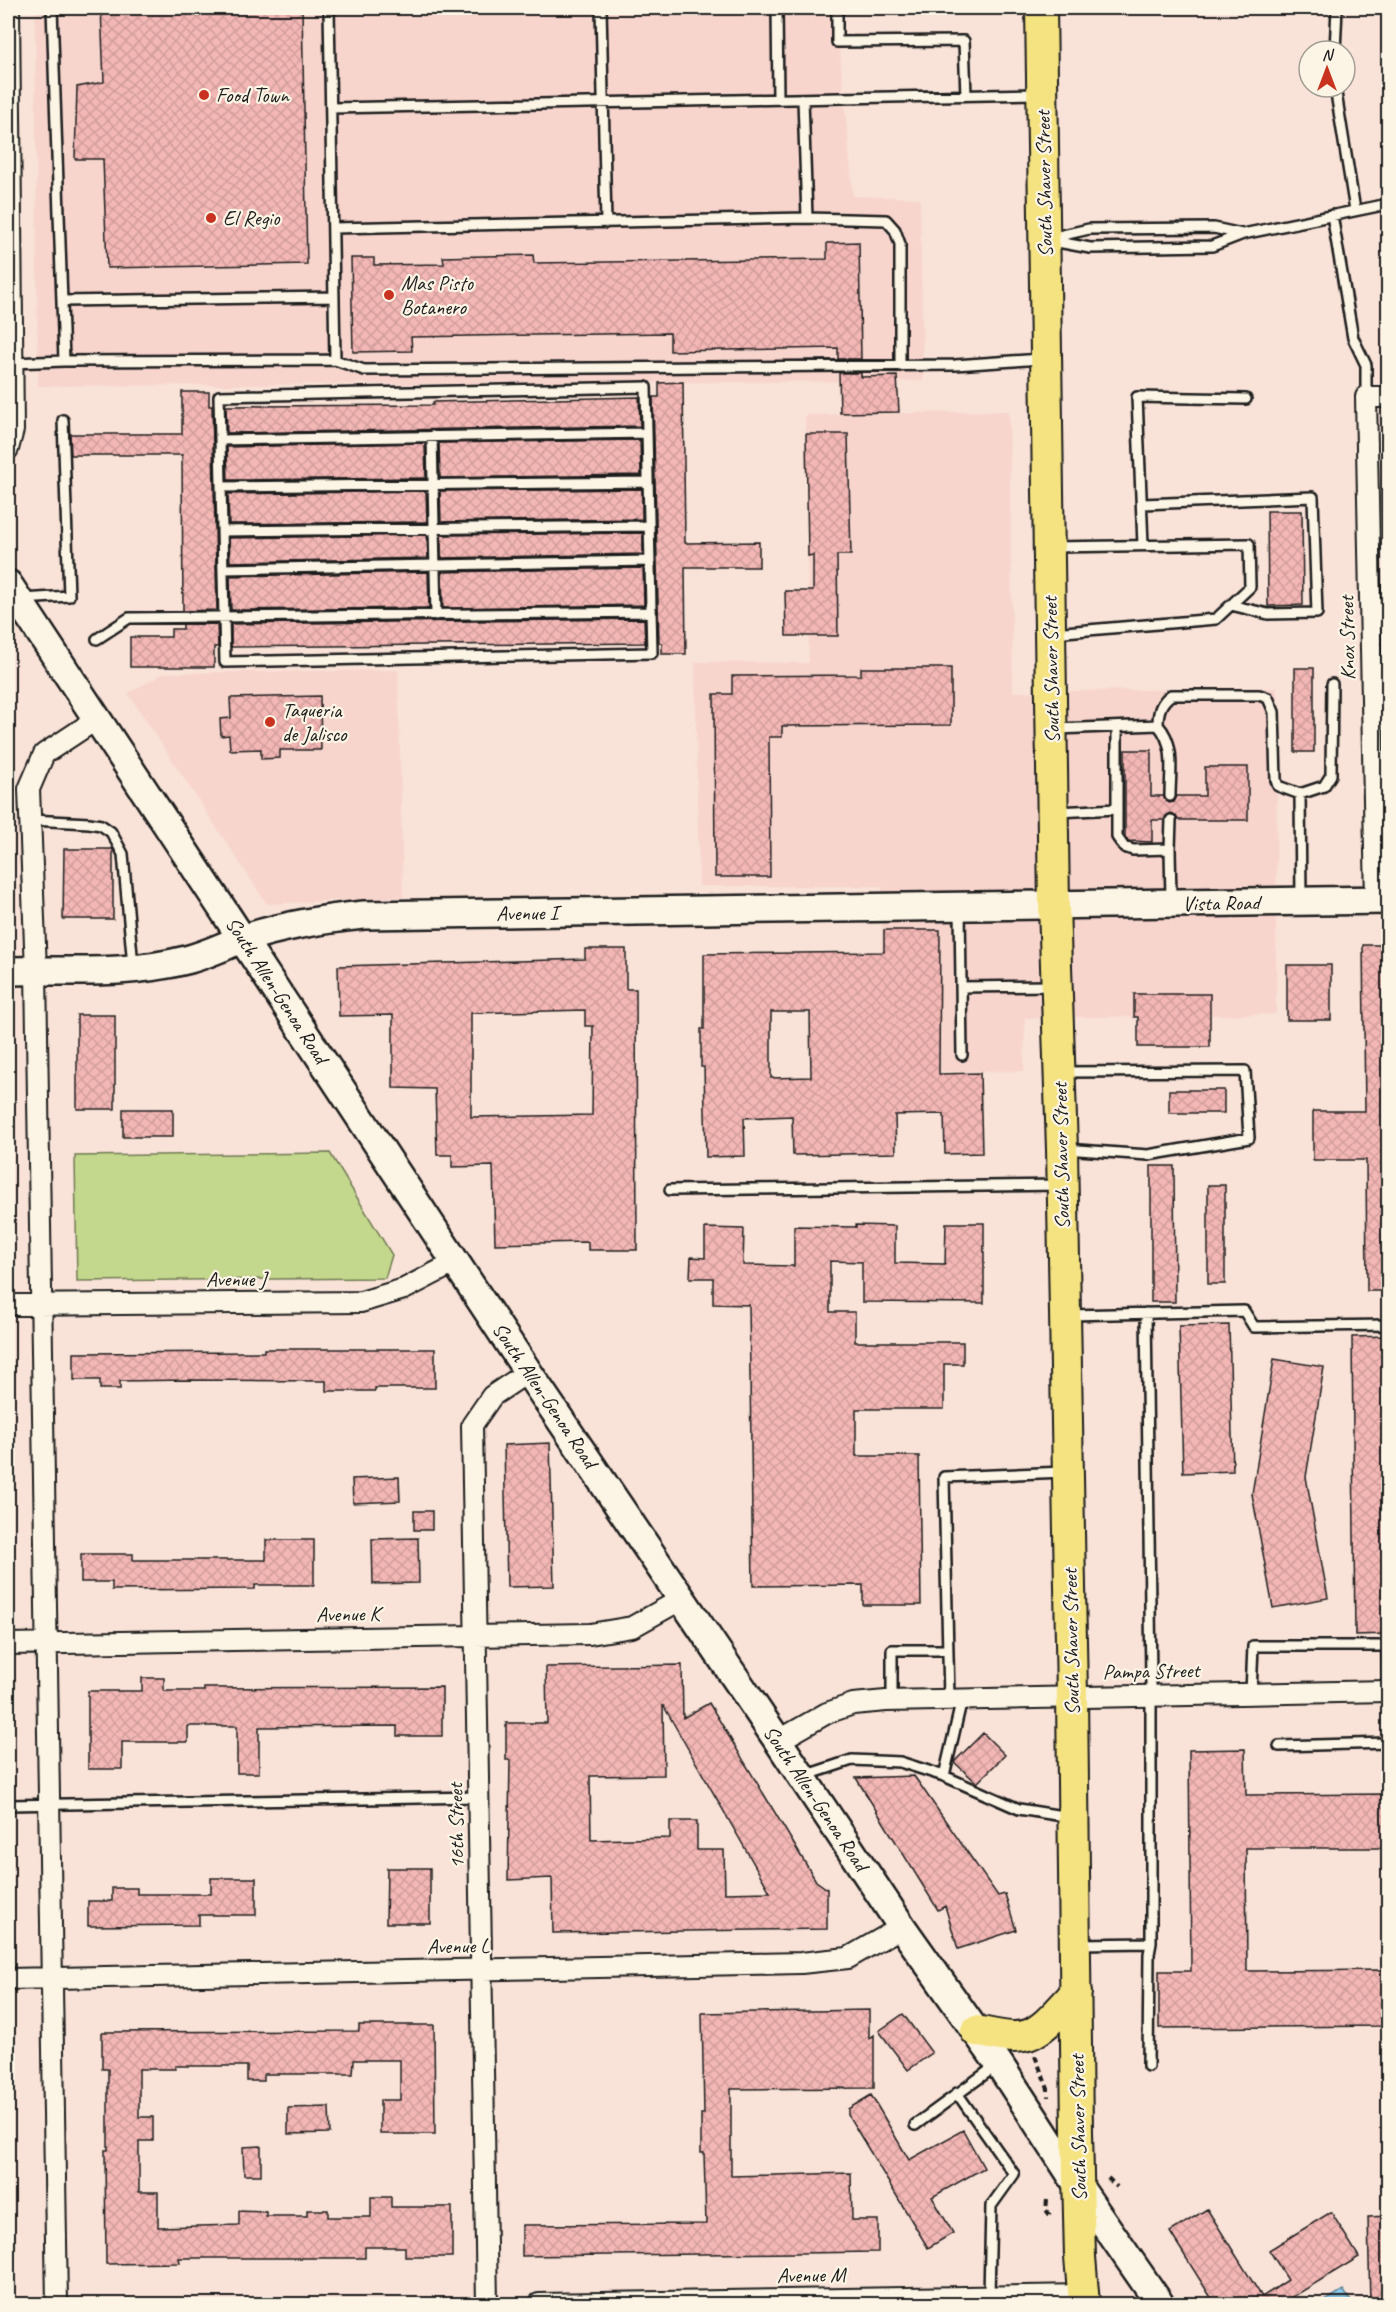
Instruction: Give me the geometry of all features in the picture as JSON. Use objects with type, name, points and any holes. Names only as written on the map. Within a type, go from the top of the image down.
[{"type":"main road","name":"South Shaver Street","points":[[1041,8],[1054,905],[1062,1149],[1076,1993],[1084,2194],[1080,2257],[1084,2300]]},
{"type":"main road","name":"South Allen-Genoa Road","points":[[11,596],[97,719],[528,1372],[902,1927],[999,2064],[1084,2194],[1160,2304]]},
{"type":"main road","name":"Vista Road","points":[[1054,905],[1382,901]]},
{"type":"main road","name":"Avenue I","points":[[8,971],[134,969],[187,960],[243,939],[288,926],[364,915],[1054,905]]},
{"type":"main road","points":[[975,2031],[1009,2036],[1028,2035],[1043,2026],[1076,1993]]},
{"type":"street","points":[[8,449],[13,430],[9,8]]},
{"type":"street","points":[[1366,397],[1389,397]]},
{"type":"street","name":"Knox Street","points":[[1366,397],[1380,616],[1382,901]]},
{"type":"street","points":[[57,2304],[36,971],[29,789],[45,754],[97,719]]},
{"type":"street","name":"Avenue J","points":[[8,1305],[362,1302],[405,1289],[456,1262]]},
{"type":"street","name":"16th Street","points":[[487,2304],[472,1425],[492,1395],[528,1372]]},
{"type":"street","name":"Avenue K","points":[[8,1644],[590,1634],[632,1627],[682,1599]]},
{"type":"street","name":"Pampa Street","points":[[778,1741],[826,1713],[853,1704],[955,1698],[1388,1691]]},
{"type":"street","name":"Avenue L","points":[[8,1979],[801,1963],[849,1958],[902,1927]]},
{"type":"street","name":"Avenue M","points":[[539,2304],[919,2301],[989,2296],[1084,2300]]},
{"type":"lane","points":[[52,8],[64,361]]},
{"type":"lane","points":[[329,8],[335,360]]},
{"type":"lane","points":[[602,8],[606,222]]},
{"type":"lane","points":[[777,8],[778,99]]},
{"type":"lane","points":[[837,8],[837,42],[964,41],[966,95]]},
{"type":"lane","points":[[1336,39],[1337,8]]},
{"type":"lane","points":[[331,108],[1043,94]]},
{"type":"lane","points":[[803,99],[807,218]]},
{"type":"lane","points":[[1337,99],[1354,210]]},
{"type":"lane","points":[[1045,239],[1090,248],[1212,246],[1243,234],[1384,204]]},
{"type":"lane","points":[[1332,215],[1353,338],[1366,364],[1366,397]]},
{"type":"lane","points":[[333,228],[807,218],[886,220],[895,230],[900,244],[900,366]]},
{"type":"lane","points":[[1045,239],[1089,229],[1214,228],[1243,234]]},
{"type":"lane","points":[[62,301],[334,297]]},
{"type":"lane","points":[[12,363],[335,360],[364,370],[900,366],[1046,359]]},
{"type":"lane","points":[[646,387],[647,433],[652,653],[225,662],[219,396],[646,387]]},
{"type":"lane","points":[[1143,545],[1137,397],[1246,399]]},
{"type":"lane","points":[[11,596],[69,596],[63,420]]},
{"type":"lane","points":[[220,440],[647,433]]},
{"type":"lane","points":[[432,436],[436,615]]},
{"type":"lane","points":[[221,487],[648,482]]},
{"type":"lane","points":[[1143,504],[1313,497],[1317,613],[1268,614],[1231,605]]},
{"type":"lane","points":[[222,531],[649,526]]},
{"type":"lane","points":[[1049,547],[1250,544],[1250,587],[1216,619],[1050,633]]},
{"type":"lane","points":[[223,569],[650,561]]},
{"type":"lane","points":[[97,639],[129,618],[651,612]]},
{"type":"lane","points":[[1170,796],[1170,746],[1165,733],[1158,725],[1158,714],[1163,701],[1171,695],[1259,695],[1268,698],[1274,712],[1278,786],[1300,794],[1324,786],[1331,775],[1332,684]]},
{"type":"lane","points":[[1052,729],[1158,725]]},
{"type":"lane","points":[[1117,727],[1117,837],[1124,847],[1133,850],[1170,849]]},
{"type":"lane","points":[[1300,794],[1301,902]]},
{"type":"lane","points":[[1054,812],[1117,809]]},
{"type":"lane","points":[[31,820],[89,823],[101,825],[111,832],[123,854],[134,969]]},
{"type":"lane","points":[[1171,820],[1171,903]]},
{"type":"lane","points":[[960,907],[962,1055]]},
{"type":"lane","points":[[961,987],[1056,986]]},
{"type":"lane","points":[[1059,1072],[1245,1071],[1249,1138],[1148,1155],[1062,1149]]},
{"type":"lane","points":[[670,1190],[1062,1185]]},
{"type":"lane","points":[[1065,1315],[1244,1311],[1254,1327],[1389,1325]]},
{"type":"lane","points":[[1146,1313],[1151,1695],[1151,1943],[1148,2066]]},
{"type":"lane","points":[[944,1776],[955,1698],[948,1650],[944,1477],[1068,1472]]},
{"type":"lane","points":[[1251,1693],[1253,1646],[1387,1646],[1388,1691]]},
{"type":"lane","points":[[892,1701],[892,1650],[948,1650]]},
{"type":"lane","points":[[1279,1746],[1389,1743]]},
{"type":"lane","points":[[802,1776],[852,1760],[900,1762],[944,1776],[1019,1809],[1074,1818]]},
{"type":"lane","points":[[8,1805],[480,1797]]},
{"type":"lane","points":[[1075,1944],[1151,1943]]},
{"type":"lane","points":[[915,2125],[999,2064]]},
{"type":"lane","points":[[957,2093],[1014,2174],[991,2206],[989,2296]]},
{"type":"path","points":[[1032,2050],[1048,2089],[1048,2097]]},
{"type":"path","points":[[1108,2178],[1117,2187]]},
{"type":"path","points":[[1047,2200],[1046,2210],[1052,2218]]},
{"type":"shaded area","points":[[35,8],[836,8],[853,196],[920,198],[923,381],[38,386]]},
{"type":"shaded area","points":[[1009,411],[1013,692],[1277,688],[1276,1014],[1025,1018],[1024,1071],[880,1072],[882,886],[699,886],[695,662],[809,663],[805,415]]},
{"type":"shaded area","points":[[398,670],[403,897],[267,904],[128,693],[165,673]]},
{"type":"green space","points":[[330,1153],[392,1255],[385,1278],[77,1281],[75,1156]]},
{"type":"water","points":[[1343,2290],[1353,2304],[1320,2304]]},
{"type":"building","points":[[101,8],[302,8],[307,264],[107,268],[103,159],[75,159],[77,87],[104,82]]},
{"type":"building","points":[[859,242],[861,359],[838,359],[838,348],[670,351],[670,333],[411,337],[412,351],[353,352],[351,258],[374,258],[374,265],[444,264],[443,257],[533,255],[534,263],[827,259],[827,243]]},
{"type":"building","points":[[839,373],[861,373],[861,377],[897,376],[899,412],[840,413]]},
{"type":"building","points":[[683,382],[685,543],[759,542],[759,567],[685,567],[686,654],[662,654],[662,643],[659,643],[653,397],[659,397],[659,383]]},
{"type":"building","points":[[182,392],[209,392],[209,406],[212,406],[217,610],[183,611],[182,455],[71,455],[70,434],[182,434]]},
{"type":"building","points":[[639,397],[640,426],[227,433],[226,406],[433,405],[433,402]]},
{"type":"building","points":[[806,434],[848,434],[851,555],[837,555],[838,636],[786,636],[785,591],[813,591],[813,555],[808,556]]},
{"type":"building","points":[[640,440],[641,475],[440,478],[439,443]]},
{"type":"building","points":[[425,443],[426,478],[228,480],[227,447]]},
{"type":"building","points":[[642,489],[642,519],[441,522],[440,491]]},
{"type":"building","points":[[426,491],[427,522],[229,524],[228,494]]},
{"type":"building","points":[[1267,511],[1302,511],[1303,605],[1268,606]]},
{"type":"building","points":[[643,533],[643,554],[441,558],[441,535]]},
{"type":"building","points":[[427,535],[428,558],[230,562],[229,538]]},
{"type":"building","points":[[643,568],[644,605],[443,608],[442,572]]},
{"type":"building","points":[[428,572],[429,608],[231,610],[230,576]]},
{"type":"building","points":[[644,619],[645,643],[231,647],[231,624]]},
{"type":"building","points":[[183,624],[217,624],[218,647],[214,647],[214,667],[130,667],[130,637],[171,637],[171,629],[183,629]]},
{"type":"building","points":[[861,668],[951,668],[951,725],[782,726],[782,737],[769,737],[770,877],[715,877],[714,694],[732,694],[732,676],[861,675]]},
{"type":"building","points":[[1295,668],[1314,668],[1314,752],[1295,752]]},
{"type":"building","points":[[320,696],[321,750],[280,750],[280,758],[261,759],[261,749],[230,750],[229,735],[221,736],[220,719],[231,718],[230,698]]},
{"type":"building","points":[[1125,750],[1151,750],[1151,796],[1163,796],[1169,803],[1174,802],[1177,796],[1205,796],[1205,767],[1248,767],[1248,820],[1178,820],[1171,813],[1164,820],[1152,820],[1152,842],[1128,841],[1125,837]]},
{"type":"building","points":[[64,849],[113,849],[113,919],[63,919]]},
{"type":"building","points":[[884,930],[940,930],[939,1074],[980,1073],[982,1153],[945,1154],[944,1114],[895,1115],[896,1153],[793,1155],[792,1116],[744,1118],[745,1156],[706,1157],[704,1067],[701,1067],[701,1029],[704,1029],[704,954],[884,952]],"holes":[[[771,1012],[810,1012],[811,1077],[771,1078]]]},
{"type":"building","points":[[1363,945],[1388,945],[1389,1291],[1367,1291],[1366,1160],[1313,1160],[1313,1111],[1365,1111]]},
{"type":"building","points":[[585,949],[626,949],[626,989],[636,989],[637,1250],[588,1250],[588,1242],[495,1244],[493,1166],[452,1167],[452,1155],[437,1155],[435,1089],[393,1088],[393,1015],[339,1016],[338,966],[585,959]],"holes":[[[585,1010],[585,1026],[593,1026],[592,1115],[471,1117],[471,1013]]]},
{"type":"building","points":[[1287,965],[1331,965],[1331,1020],[1287,1020]]},
{"type":"building","points":[[1134,994],[1210,994],[1210,1047],[1138,1047],[1138,1017],[1134,1017]]},
{"type":"building","points":[[77,1015],[115,1015],[115,1109],[77,1109]]},
{"type":"building","points":[[1169,1090],[1224,1090],[1224,1113],[1169,1113]]},
{"type":"building","points":[[123,1109],[173,1109],[173,1137],[123,1137]]},
{"type":"building","points":[[1151,1166],[1174,1166],[1175,1302],[1151,1302]]},
{"type":"building","points":[[1208,1185],[1225,1185],[1225,1284],[1208,1284]]},
{"type":"building","points":[[946,1223],[984,1223],[984,1303],[862,1302],[862,1262],[830,1261],[830,1312],[855,1312],[855,1342],[963,1342],[963,1364],[944,1364],[944,1409],[856,1409],[856,1456],[919,1456],[921,1605],[863,1605],[863,1585],[753,1586],[749,1305],[713,1304],[713,1278],[690,1278],[691,1257],[705,1258],[705,1228],[744,1229],[743,1265],[794,1266],[794,1226],[856,1227],[856,1225],[895,1226],[895,1263],[945,1264]]},
{"type":"building","points":[[1229,1325],[1233,1471],[1183,1473],[1179,1326]]},
{"type":"building","points":[[1389,1336],[1389,1634],[1355,1635],[1352,1337]]},
{"type":"building","points":[[264,1349],[435,1349],[435,1388],[326,1391],[326,1381],[187,1380],[120,1381],[120,1389],[100,1389],[100,1380],[74,1380],[74,1353],[264,1352]]},
{"type":"building","points":[[1274,1359],[1324,1367],[1306,1477],[1328,1598],[1273,1608],[1252,1494]]},
{"type":"building","points":[[550,1443],[554,1586],[507,1587],[504,1445]]},
{"type":"building","points":[[399,1477],[400,1501],[353,1503],[352,1479]]},
{"type":"building","points":[[414,1511],[432,1511],[432,1530],[414,1530]]},
{"type":"building","points":[[418,1538],[419,1583],[373,1584],[372,1539]]},
{"type":"building","points":[[266,1540],[314,1540],[314,1585],[255,1585],[255,1589],[112,1590],[112,1582],[81,1582],[81,1554],[133,1554],[133,1560],[266,1560]]},
{"type":"building","points":[[682,1665],[683,1718],[709,1703],[816,1881],[827,1889],[827,1929],[553,1933],[552,1878],[508,1880],[510,1760],[506,1760],[506,1723],[547,1723],[546,1667]],"holes":[[[663,1705],[770,1892],[725,1893],[724,1850],[697,1850],[697,1821],[670,1821],[670,1838],[591,1840],[590,1776],[664,1775]]]},
{"type":"building","points":[[142,1678],[164,1678],[164,1691],[204,1691],[204,1688],[442,1687],[442,1736],[397,1736],[397,1726],[259,1727],[259,1773],[237,1773],[237,1726],[188,1726],[188,1742],[122,1742],[122,1769],[88,1769],[88,1691],[142,1691]]},
{"type":"building","points":[[983,1733],[1005,1755],[977,1783],[954,1762]]},
{"type":"building","points":[[1245,1749],[1246,1795],[1389,1794],[1389,1848],[1246,1848],[1247,1971],[1389,1970],[1389,2026],[1159,2028],[1159,1971],[1191,1971],[1189,1750]]},
{"type":"building","points":[[914,1776],[998,1896],[1005,1894],[1016,1930],[958,1949],[945,1906],[938,1910],[856,1778]]},
{"type":"building","points":[[387,1868],[430,1868],[430,1923],[386,1923]]},
{"type":"building","points":[[211,1878],[256,1878],[256,1915],[199,1915],[199,1925],[88,1926],[88,1901],[112,1901],[112,1888],[137,1888],[137,1894],[211,1894]]},
{"type":"building","points":[[869,2010],[869,2039],[874,2035],[874,2088],[731,2089],[731,2176],[851,2173],[852,2220],[878,2220],[878,2252],[522,2256],[522,2225],[706,2224],[704,2153],[701,2153],[701,2114],[704,2114],[702,2013]]},
{"type":"building","points":[[903,2014],[932,2053],[908,2070],[879,2031]]},
{"type":"building","points":[[359,2025],[434,2025],[435,2134],[380,2134],[380,2100],[400,2100],[400,2060],[354,2060],[353,2074],[264,2074],[264,2081],[247,2081],[247,2066],[175,2066],[175,2069],[139,2069],[139,2117],[153,2117],[153,2141],[139,2141],[139,2192],[158,2192],[158,2227],[239,2225],[239,2211],[266,2212],[266,2216],[307,2216],[307,2210],[328,2210],[328,2217],[371,2217],[371,2197],[391,2197],[391,2207],[452,2207],[452,2257],[405,2257],[405,2247],[365,2247],[365,2258],[179,2258],[180,2263],[106,2264],[105,2150],[108,2150],[108,2069],[102,2069],[102,2032],[359,2031]]},
{"type":"building","points":[[871,2095],[909,2160],[963,2130],[984,2168],[932,2197],[953,2233],[928,2248],[848,2115],[848,2109]]},
{"type":"building","points":[[329,2107],[330,2133],[288,2134],[288,2108]]},
{"type":"building","points":[[261,2146],[261,2175],[244,2175],[243,2147]]},
{"type":"building","points":[[1207,2209],[1262,2297],[1288,2280],[1269,2250],[1331,2212],[1359,2257],[1281,2304],[1215,2304],[1170,2232]]},
{"type":"building","points":[[1389,2216],[1389,2304],[1370,2304],[1368,2217]]},
{"type":"place","name":"Food Town","points":[[204,95]]},
{"type":"place","name":"El Regio","points":[[211,218]]},
{"type":"place","name":"Mas Pisto Botanero","points":[[389,295]]},
{"type":"place","name":"Taqueria de Jalisco","points":[[270,722]]}]
